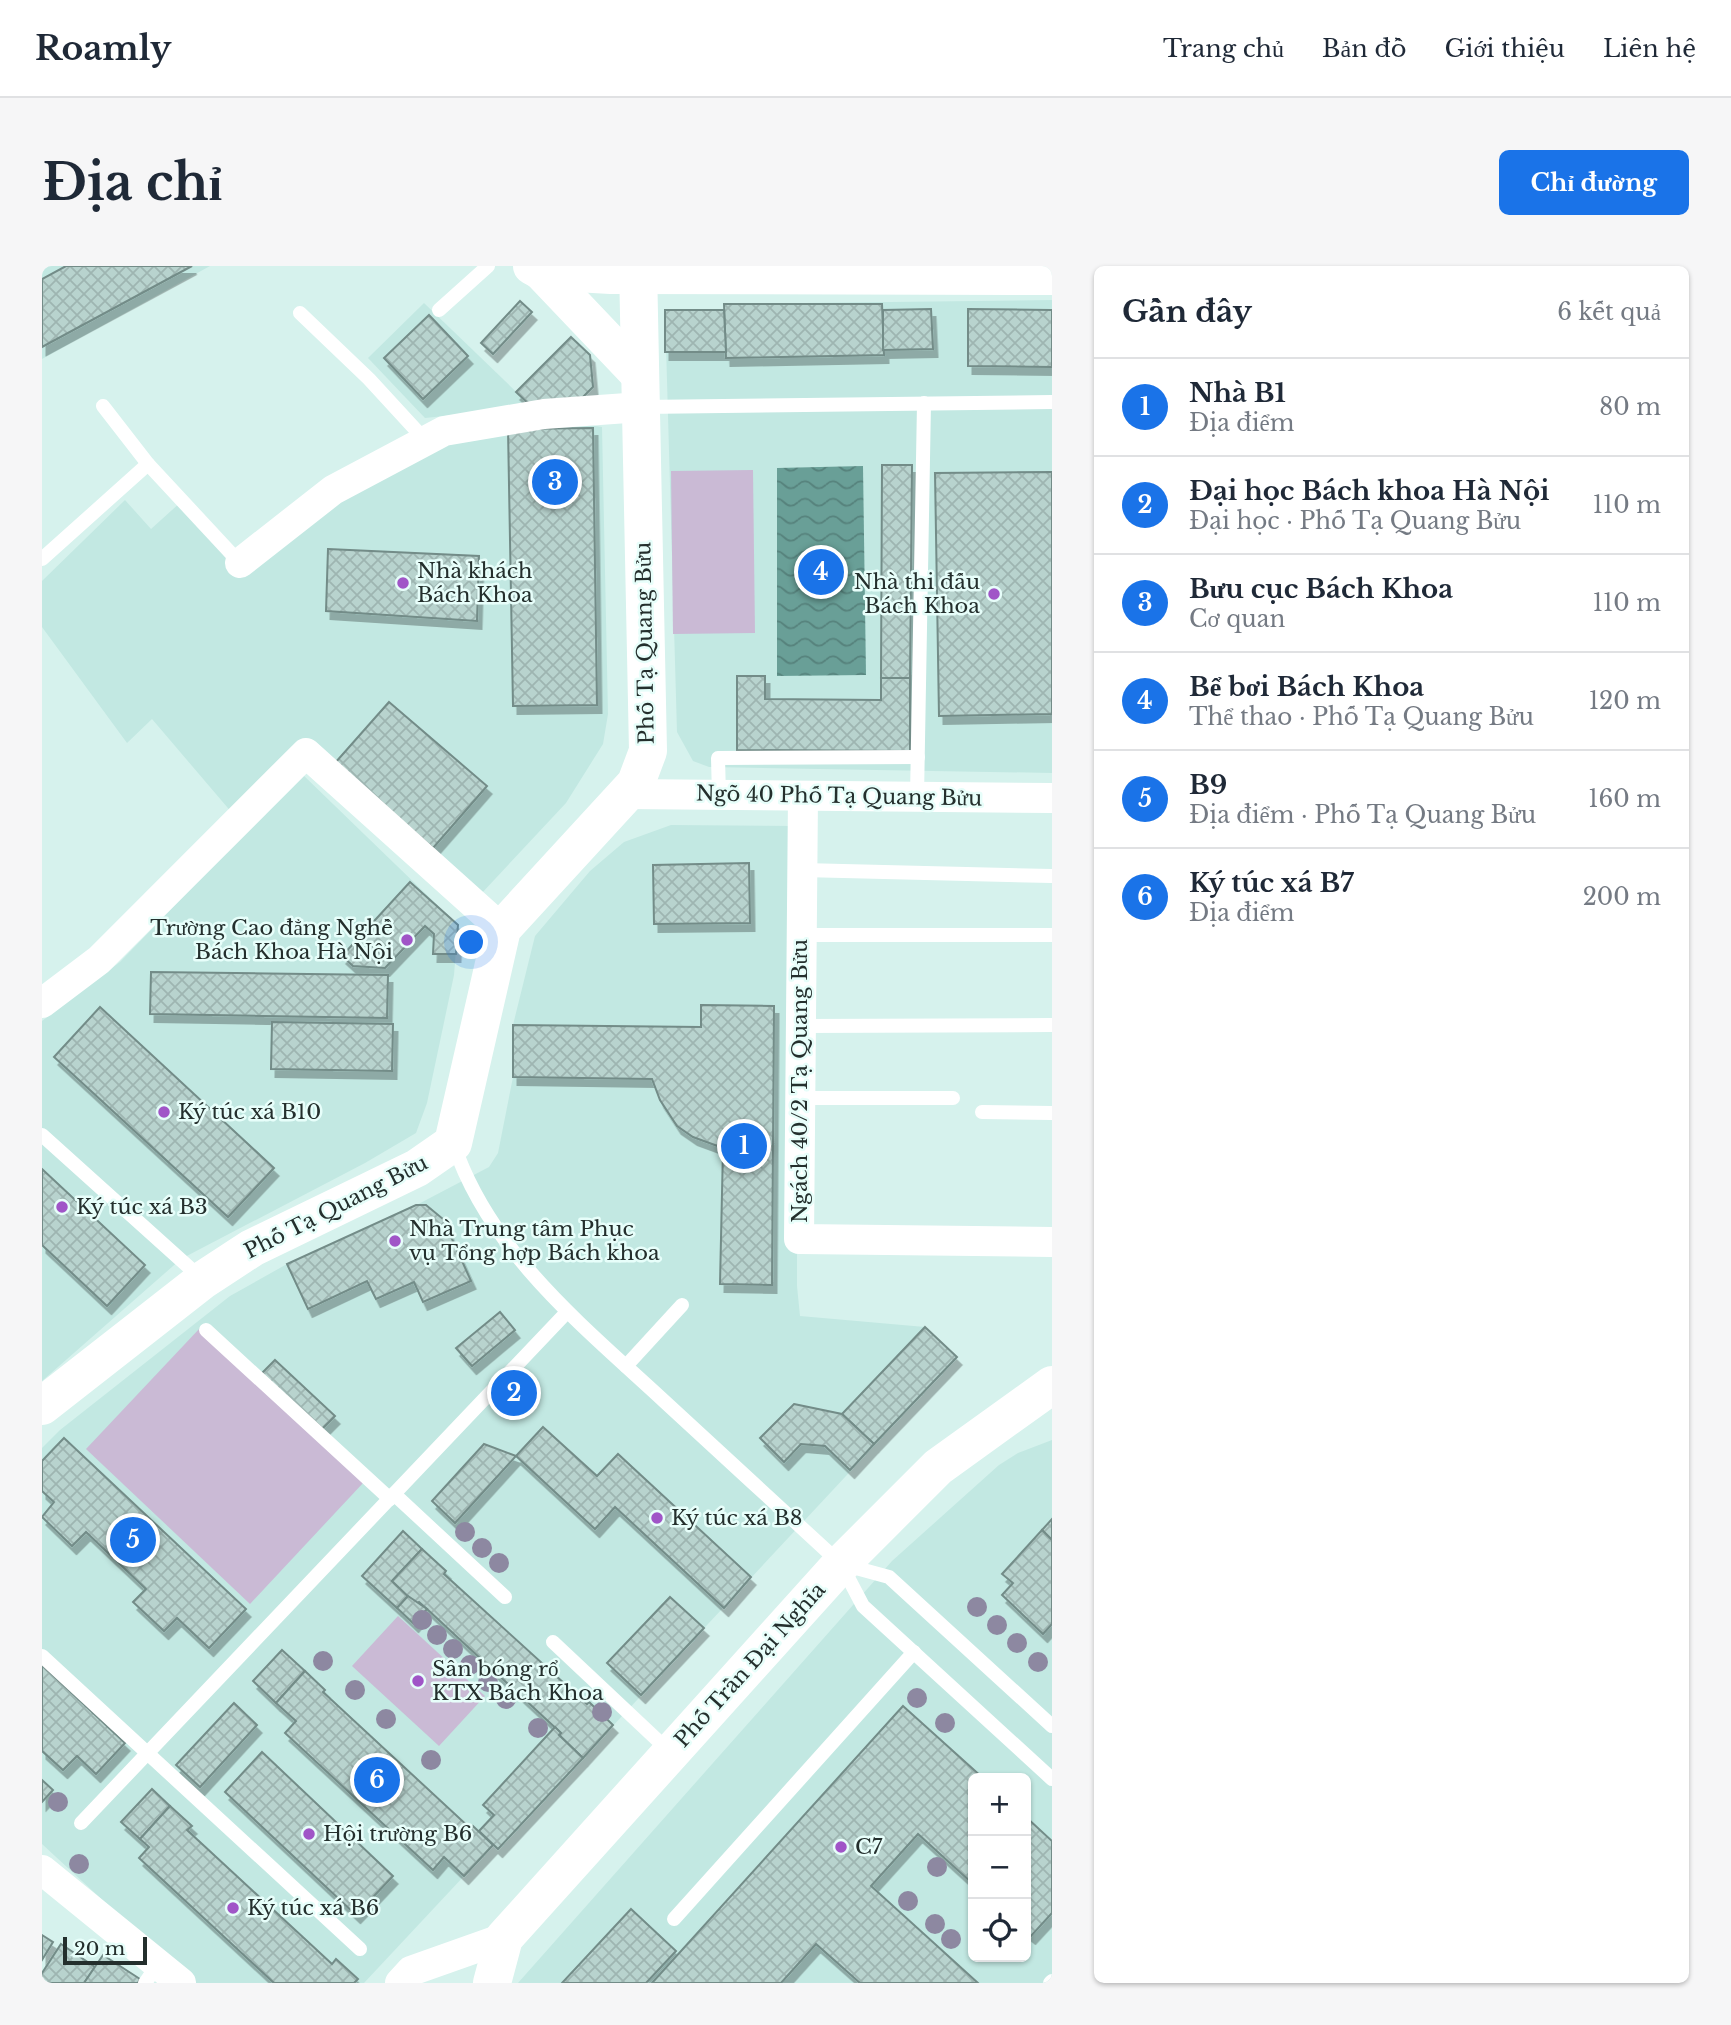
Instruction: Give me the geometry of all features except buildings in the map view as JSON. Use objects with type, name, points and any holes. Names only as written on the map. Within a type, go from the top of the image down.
[{"type":"street","points":[[536,268],[1052,276]]},
{"type":"street","points":[[240,563],[333,490],[444,431],[544,414],[640,390],[591,320],[536,268]]},
{"type":"street","name":"Phố Tạ Quang Bửu","points":[[48,1394],[202,1280],[252,1248],[418,1168],[453,1143],[502,929],[636,783],[648,751],[638,270]]},
{"type":"street","points":[[42,1003],[99,960],[306,753],[502,929]]},
{"type":"street","name":"Ngõ 40 Phố Tạ Quang Bửu","points":[[626,794],[1052,798]]},
{"type":"street","name":"Ngách 40/2 Tạ Quang Bửu","points":[[803,796],[799,1239],[1052,1242]]},
{"type":"street","name":"Phố Trần Đại Nghĩa","points":[[492,1983],[504,1938],[841,1564],[938,1467],[1052,1385]]},
{"type":"street","points":[[42,1870],[162,1976]]},
{"type":"street","points":[[400,1983],[411,1971],[504,1938]]},
{"type":"lane","points":[[439,310],[488,266]]},
{"type":"lane","points":[[300,313],[369,379],[426,441]]},
{"type":"lane","points":[[640,390],[925,403],[1052,401]]},
{"type":"lane","points":[[918,797],[925,403]]},
{"type":"lane","points":[[103,406],[148,464],[240,563]]},
{"type":"lane","points":[[42,559],[148,464]]},
{"type":"lane","points":[[719,794],[718,758],[918,757]]},
{"type":"lane","points":[[802,870],[1052,876]]},
{"type":"lane","points":[[802,935],[1052,935]]},
{"type":"lane","points":[[801,1026],[1052,1026]]},
{"type":"lane","points":[[800,1098],[953,1098]]},
{"type":"lane","points":[[982,1112],[1052,1113]]},
{"type":"lane","points":[[42,1135],[202,1280]]},
{"type":"lane","points":[[453,1143],[465,1178],[495,1229],[568,1312],[841,1564],[863,1606],[1052,1779]]},
{"type":"lane","points":[[626,1366],[682,1306]]},
{"type":"lane","points":[[81,1824],[568,1312]]},
{"type":"lane","points":[[206,1330],[505,1597]]},
{"type":"lane","points":[[841,1564],[889,1577],[1052,1726]]},
{"type":"lane","points":[[552,1642],[670,1752]]},
{"type":"lane","points":[[674,1919],[914,1653]]},
{"type":"lane","points":[[42,1656],[360,1949]]},
{"type":"shaded area","points":[[42,266],[210,266],[42,359]]},
{"type":"shaded area","points":[[1052,300],[1052,773],[709,767],[693,761],[677,732],[665,310],[724,310],[724,304]]},
{"type":"shaded area","points":[[424,303],[532,407],[425,418],[368,358]]},
{"type":"shaded area","points":[[564,421],[602,427],[608,714],[603,744],[566,803],[481,894],[306,739],[233,814],[152,719],[127,743],[42,627],[42,581],[125,500],[151,529],[182,501],[237,559],[445,439]]},
{"type":"shaded area","points":[[753,470],[755,633],[673,634],[671,471]]},
{"type":"shaded area","points":[[302,774],[458,925],[454,975],[427,1103],[416,1133],[365,1163],[181,1259],[42,1381],[42,1021],[120,962]]},
{"type":"shaded area","points":[[671,825],[797,826],[797,1286],[800,1316],[925,1327],[957,1357],[498,1849],[493,1845],[364,1983],[192,1983],[42,1844],[42,1448],[60,1430],[230,1296],[287,1264],[407,1210],[489,1167],[498,1153],[513,1077],[513,1025],[535,936],[590,871],[624,842]]},
{"type":"shaded area","points":[[200,1328],[364,1482],[250,1604],[86,1449]]},
{"type":"shaded area","points":[[1052,1440],[1052,1983],[518,1983],[892,1561],[999,1465],[1018,1453]]},
{"type":"shaded area","name":"Sân bóng rổ KTX Bách Khoa","points":[[398,1616],[485,1696],[439,1746],[352,1666]]},
{"type":"water","points":[[863,466],[866,675],[777,676],[777,468]]},
{"type":"place","name":"Bưu cục Bách Khoa","points":[[555,482]]},
{"type":"place","name":"Bể bơi Bách Khoa","points":[[821,572]]},
{"type":"place","name":"Nhà khách Bách Khoa","points":[[403,583]]},
{"type":"place","name":"Nhà thi đấu Bách Khoa","points":[[994,594]]},
{"type":"place","name":"Trường Cao đẳng Nghề Bách Khoa Hà Nội","points":[[407,940]]},
{"type":"place","name":"Ký túc xá B10","points":[[164,1112]]},
{"type":"place","name":"Nhà B1","points":[[744,1146]]},
{"type":"place","name":"Ký túc xá B3","points":[[62,1207]]},
{"type":"place","name":"Nhà Trung tâm Phục vụ Tổng hợp Bách khoa","points":[[395,1241]]},
{"type":"place","name":"Đại học Bách khoa Hà Nội","points":[[514,1393]]},
{"type":"place","name":"Ký túc xá B8","points":[[657,1518]]},
{"type":"place","name":"B9","points":[[133,1540]]},
{"type":"place","name":"Sân bóng rổ KTX Bách Khoa","points":[[418,1681]]},
{"type":"place","name":"Ký túc xá B7","points":[[377,1780]]},
{"type":"place","name":"Hội trường B6","points":[[309,1834]]},
{"type":"place","name":"C7","points":[[841,1847]]},
{"type":"place","name":"Ký túc xá B6","points":[[233,1908]]}]
